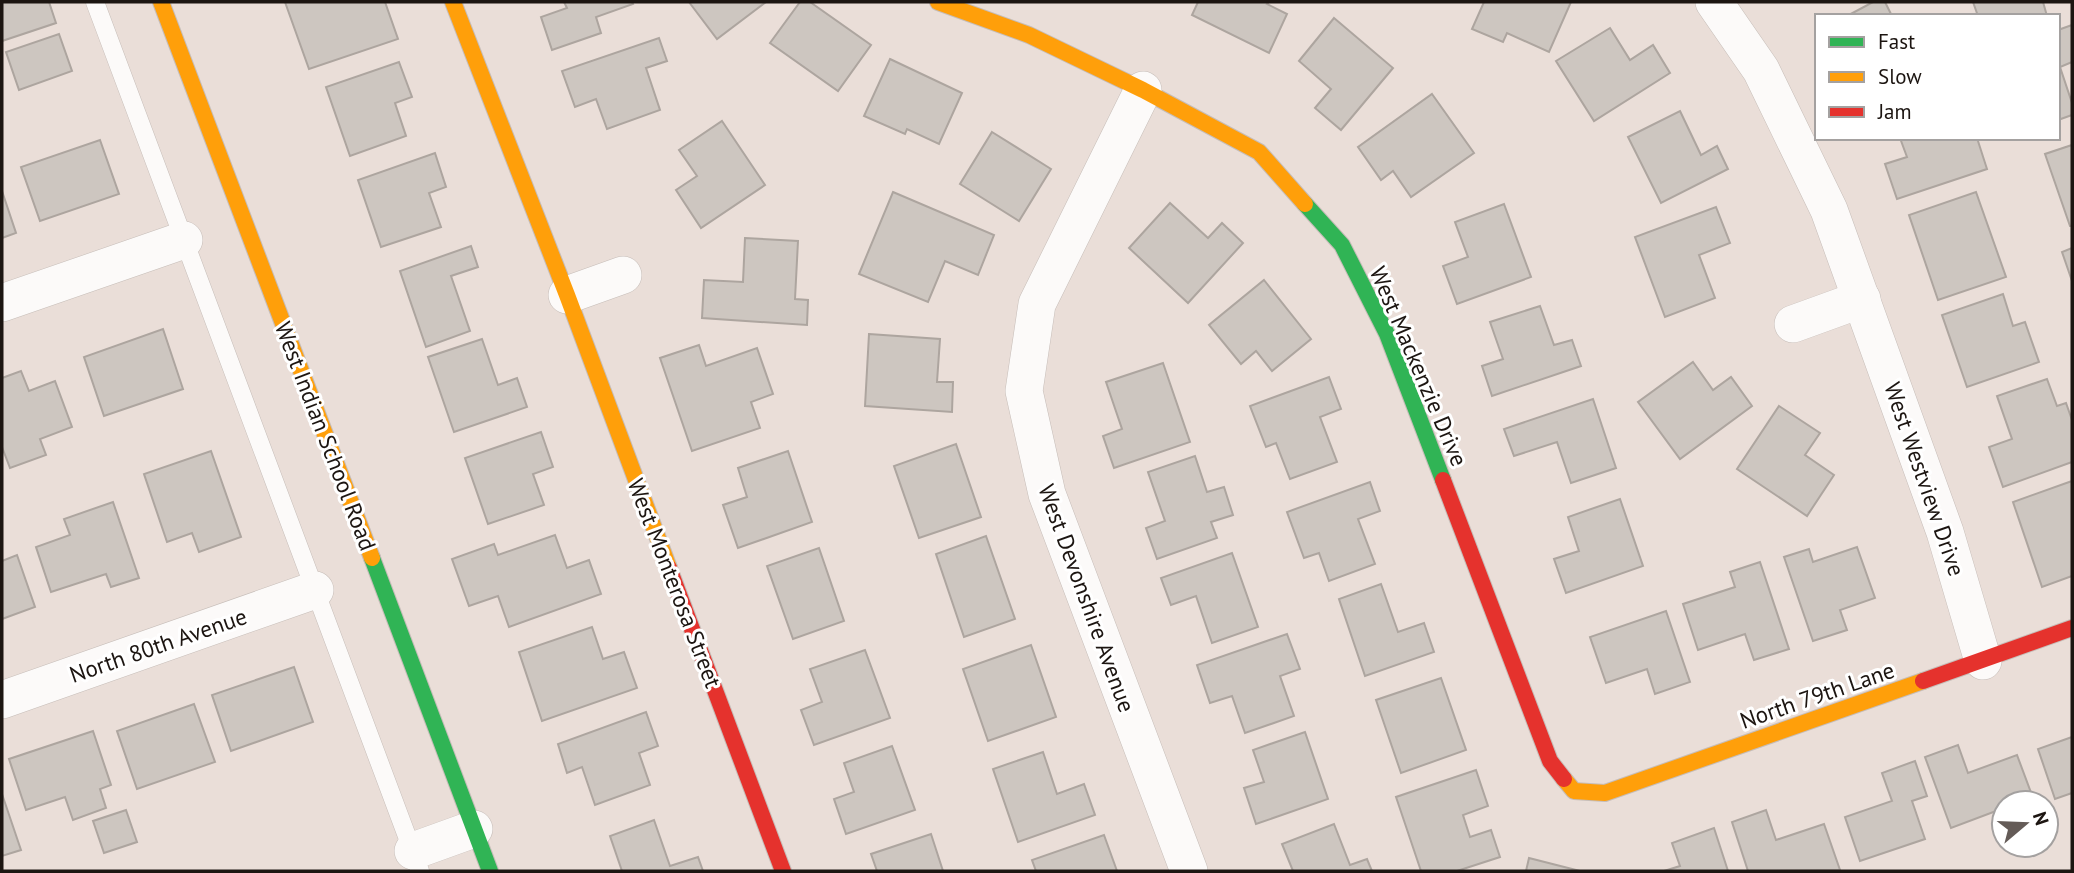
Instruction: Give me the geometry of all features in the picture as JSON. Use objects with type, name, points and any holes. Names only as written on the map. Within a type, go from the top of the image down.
[{"type":"street","name":"West Indian School Road","points":[[161,2],[490,871]]},
{"type":"street","name":"West Monterosa Street","points":[[453,2],[567,295],[783,871]]},
{"type":"street","name":"West Mackenzie Drive","points":[[938,2],[1029,35],[1143,90],[1259,152],[1342,245],[1387,334],[1550,761],[1574,791]]},
{"type":"street","name":"West Westview Drive","points":[[1714,2],[1767,82],[1829,210],[1945,532],[1983,661]]},
{"type":"street","name":"West Devonshire Avenue","points":[[1143,90],[1037,304],[1024,391],[1047,494],[1189,871]]},
{"type":"street","points":[[2,303],[184,240]]},
{"type":"street","points":[[567,295],[623,275]]},
{"type":"street","points":[[1793,324],[1862,299]]},
{"type":"street","name":"North 80th Avenue","points":[[2,700],[315,590]]},
{"type":"street","name":"North 79th Lane","points":[[1574,791],[1605,793],[2072,628]]},
{"type":"street","points":[[416,861],[474,829]]},
{"type":"lane","points":[[95,2],[416,861]]},
{"type":"building","points":[[2,2],[49,2],[56,23],[2,41]]},
{"type":"building","points":[[285,2],[385,2],[398,39],[309,69]]},
{"type":"building","points":[[564,2],[633,4],[596,17],[601,33],[552,50],[541,17],[567,8]]},
{"type":"building","points":[[689,2],[766,2],[717,39]]},
{"type":"building","points":[[800,2],[810,2],[871,45],[838,91],[770,43]]},
{"type":"building","points":[[1198,2],[1269,2],[1267,4],[1287,14],[1269,53],[1192,15]]},
{"type":"building","points":[[1484,2],[1571,2],[1549,52],[1507,33],[1503,42],[1472,29]]},
{"type":"building","points":[[1873,2],[1885,2],[1891,14],[1851,14]]},
{"type":"building","points":[[1973,2],[2043,2],[2046,14],[1977,14]]},
{"type":"building","points":[[1334,18],[1393,68],[1341,130],[1315,108],[1331,89],[1299,61]]},
{"type":"building","points":[[2072,25],[2072,62],[2060,67],[2060,29]]},
{"type":"building","points":[[1610,28],[1630,60],[1653,45],[1670,73],[1594,121],[1556,61]]},
{"type":"building","points":[[59,34],[72,71],[19,90],[6,52]]},
{"type":"building","points":[[659,38],[667,61],[646,68],[660,110],[607,129],[596,99],[575,107],[562,71]]},
{"type":"building","points":[[890,59],[962,93],[939,144],[907,129],[905,134],[864,116]]},
{"type":"building","points":[[399,62],[412,97],[395,103],[406,136],[350,156],[326,87]]},
{"type":"building","points":[[2060,67],[2072,103],[2072,115],[2060,119]]},
{"type":"building","points":[[1432,94],[1474,153],[1411,197],[1393,171],[1381,180],[1358,147]]},
{"type":"building","points":[[1680,111],[1701,155],[1717,146],[1728,169],[1661,203],[1628,137]]},
{"type":"building","points":[[722,121],[765,185],[701,228],[676,190],[697,176],[679,150]]},
{"type":"building","points":[[992,132],[1051,169],[1019,221],[960,184]]},
{"type":"building","points":[[100,140],[119,194],[40,221],[21,167]]},
{"type":"building","points":[[1901,140],[1978,140],[1987,169],[1897,199],[1885,164],[1907,157]]},
{"type":"building","points":[[2072,145],[2072,226],[2070,226],[2045,154]]},
{"type":"building","points":[[435,153],[446,187],[429,193],[441,227],[381,247],[358,180]]},
{"type":"building","points":[[2,191],[16,233],[2,238]]},
{"type":"building","points":[[893,192],[994,235],[978,275],[945,261],[928,302],[859,274]]},
{"type":"building","points":[[1976,192],[2006,277],[1938,300],[1909,215]]},
{"type":"building","points":[[1170,203],[1208,238],[1222,223],[1243,243],[1188,303],[1129,248]]},
{"type":"building","points":[[1504,204],[1531,277],[1457,304],[1443,266],[1468,257],[1455,222]]},
{"type":"building","points":[[1716,207],[1730,243],[1699,255],[1715,298],[1665,317],[1635,237]]},
{"type":"building","points":[[745,238],[798,241],[795,299],[808,300],[807,325],[702,318],[704,280],[743,282]]},
{"type":"building","points":[[471,246],[478,267],[451,276],[470,331],[426,347],[400,271]]},
{"type":"building","points":[[2072,248],[2072,281],[2062,252]]},
{"type":"building","points":[[1264,280],[1311,339],[1272,371],[1256,351],[1241,364],[1209,325]]},
{"type":"building","points":[[2003,294],[2013,326],[2025,322],[2039,362],[1967,387],[1942,315]]},
{"type":"building","points":[[1540,306],[1554,345],[1572,340],[1581,366],[1492,396],[1482,366],[1503,359],[1490,322]]},
{"type":"building","points":[[163,329],[183,389],[104,416],[84,357]]},
{"type":"building","points":[[869,334],[940,339],[937,382],[953,382],[952,412],[865,406]]},
{"type":"building","points":[[482,339],[498,385],[517,378],[527,407],[454,432],[428,357]]},
{"type":"building","points":[[699,345],[706,366],[757,348],[773,394],[751,402],[760,428],[692,451],[660,358]]},
{"type":"building","points":[[1693,362],[1713,390],[1731,377],[1752,406],[1680,459],[1638,402]]},
{"type":"building","points":[[1163,363],[1190,442],[1114,468],[1103,436],[1122,429],[1106,382]]},
{"type":"building","points":[[21,371],[29,391],[55,381],[72,427],[40,439],[46,455],[10,468],[2,447],[2,378]]},
{"type":"building","points":[[1329,377],[1341,409],[1320,417],[1337,462],[1290,479],[1276,443],[1266,447],[1250,406]]},
{"type":"building","points":[[2047,379],[2057,406],[2066,403],[2072,420],[2072,462],[2003,487],[1989,447],[2012,439],[1997,396]]},
{"type":"building","points":[[1593,399],[1616,468],[1571,483],[1557,442],[1514,456],[1504,429]]},
{"type":"building","points":[[1779,406],[1820,433],[1805,455],[1834,475],[1807,516],[1737,469]]},
{"type":"building","points":[[541,432],[553,467],[533,474],[544,505],[488,524],[465,458]]},
{"type":"building","points":[[956,444],[981,517],[919,538],[894,466]]},
{"type":"building","points":[[211,451],[241,537],[199,552],[192,533],[167,542],[144,474]]},
{"type":"building","points":[[788,451],[812,522],[738,548],[723,505],[747,497],[738,468]]},
{"type":"building","points":[[1195,456],[1207,492],[1224,487],[1233,515],[1211,522],[1217,538],[1157,559],[1146,528],[1165,521],[1148,472]]},
{"type":"building","points":[[2072,481],[2072,576],[2042,587],[2013,502]]},
{"type":"building","points":[[1370,482],[1380,511],[1358,519],[1375,564],[1329,581],[1319,553],[1304,558],[1287,512]]},
{"type":"building","points":[[1620,499],[1643,566],[1566,593],[1554,559],[1579,551],[1568,517]]},
{"type":"building","points":[[113,502],[139,578],[111,587],[106,574],[51,592],[36,547],[70,535],[64,519]]},
{"type":"building","points":[[555,535],[567,568],[589,560],[601,594],[509,627],[498,596],[469,606],[452,559],[494,544],[498,555]]},
{"type":"building","points":[[986,536],[1015,619],[964,637],[936,554]]},
{"type":"building","points":[[1857,547],[1875,598],[1840,610],[1847,630],[1813,641],[1784,557],[1809,549],[1813,562]]},
{"type":"building","points":[[819,548],[844,621],[793,639],[767,566]]},
{"type":"building","points":[[1232,553],[1258,627],[1212,643],[1196,596],[1171,605],[1161,578]]},
{"type":"building","points":[[17,555],[35,607],[2,619],[2,561]]},
{"type":"building","points":[[1760,562],[1789,649],[1754,660],[1745,634],[1698,650],[1683,604],[1735,587],[1730,572]]},
{"type":"building","points":[[1381,584],[1398,632],[1424,623],[1434,652],[1365,676],[1339,599]]},
{"type":"building","points":[[1666,611],[1690,682],[1655,694],[1647,669],[1606,683],[1590,637]]},
{"type":"building","points":[[592,627],[603,659],[624,652],[637,688],[542,721],[519,652]]},
{"type":"building","points":[[1287,634],[1300,669],[1280,676],[1294,716],[1245,733],[1232,696],[1210,703],[1197,665]]},
{"type":"building","points":[[1031,645],[1056,717],[988,741],[963,669]]},
{"type":"building","points":[[865,650],[890,718],[814,745],[801,710],[822,702],[810,669]]},
{"type":"building","points":[[294,667],[313,722],[231,751],[212,695]]},
{"type":"building","points":[[1441,678],[1466,750],[1401,773],[1376,700]]},
{"type":"building","points":[[194,704],[215,762],[137,789],[117,731]]},
{"type":"building","points":[[646,712],[658,746],[639,753],[650,785],[595,805],[582,767],[567,773],[558,744]]},
{"type":"building","points":[[93,731],[111,785],[100,789],[106,808],[73,820],[65,797],[26,810],[9,759]]},
{"type":"building","points":[[1305,732],[1328,799],[1256,824],[1244,788],[1264,782],[1253,750]]},
{"type":"building","points":[[2072,737],[2072,793],[2060,797],[2060,789],[2052,789],[2038,749]]},
{"type":"building","points":[[1958,745],[1968,773],[2017,755],[2030,789],[1990,789],[1990,813],[1951,828],[1925,757]]},
{"type":"building","points":[[892,746],[915,810],[846,834],[834,799],[854,792],[844,763]]},
{"type":"building","points":[[1043,752],[1057,794],[1084,784],[1095,815],[1018,842],[993,769]]},
{"type":"building","points":[[1915,761],[1927,796],[1912,801],[1925,839],[1860,861],[1845,817],[1892,801],[1882,773]]},
{"type":"building","points":[[1476,770],[1488,806],[1463,815],[1470,837],[1491,830],[1500,857],[1457,871],[1421,871],[1396,797]]},
{"type":"building","points":[[2,794],[21,850],[2,856]]},
{"type":"building","points":[[126,810],[137,842],[104,853],[93,821]]},
{"type":"building","points":[[1766,810],[1776,840],[1824,824],[1840,870],[1748,871],[1732,822]]},
{"type":"building","points":[[654,820],[670,866],[698,857],[703,871],[622,871],[610,836]]},
{"type":"building","points":[[1334,824],[1350,865],[1367,859],[1372,871],[1293,871],[1282,844]]},
{"type":"building","points":[[1714,828],[1728,871],[1664,871],[1680,866],[1672,843]]},
{"type":"building","points":[[931,834],[943,871],[877,871],[871,854]]},
{"type":"building","points":[[1104,835],[1117,871],[1036,871],[1032,860]]},
{"type":"building","points":[[1529,858],[1580,871],[1526,871]]},
{"type":"traffic: fast","points":[[1305,204],[1342,245],[1387,334],[1443,480]]},
{"type":"traffic: fast","points":[[372,558],[490,871]]},
{"type":"traffic: slow","points":[[161,2],[372,558]]},
{"type":"traffic: slow","points":[[453,2],[669,568]]},
{"type":"traffic: slow","points":[[938,2],[1029,35],[1143,90],[1259,152],[1305,204]]},
{"type":"traffic: slow","points":[[1564,779],[1574,791],[1605,793],[1923,681]]},
{"type":"traffic: jam","points":[[1443,480],[1550,761],[1564,779]]},
{"type":"traffic: jam","points":[[669,568],[783,871]]},
{"type":"traffic: jam","points":[[1923,681],[2072,628]]}]
